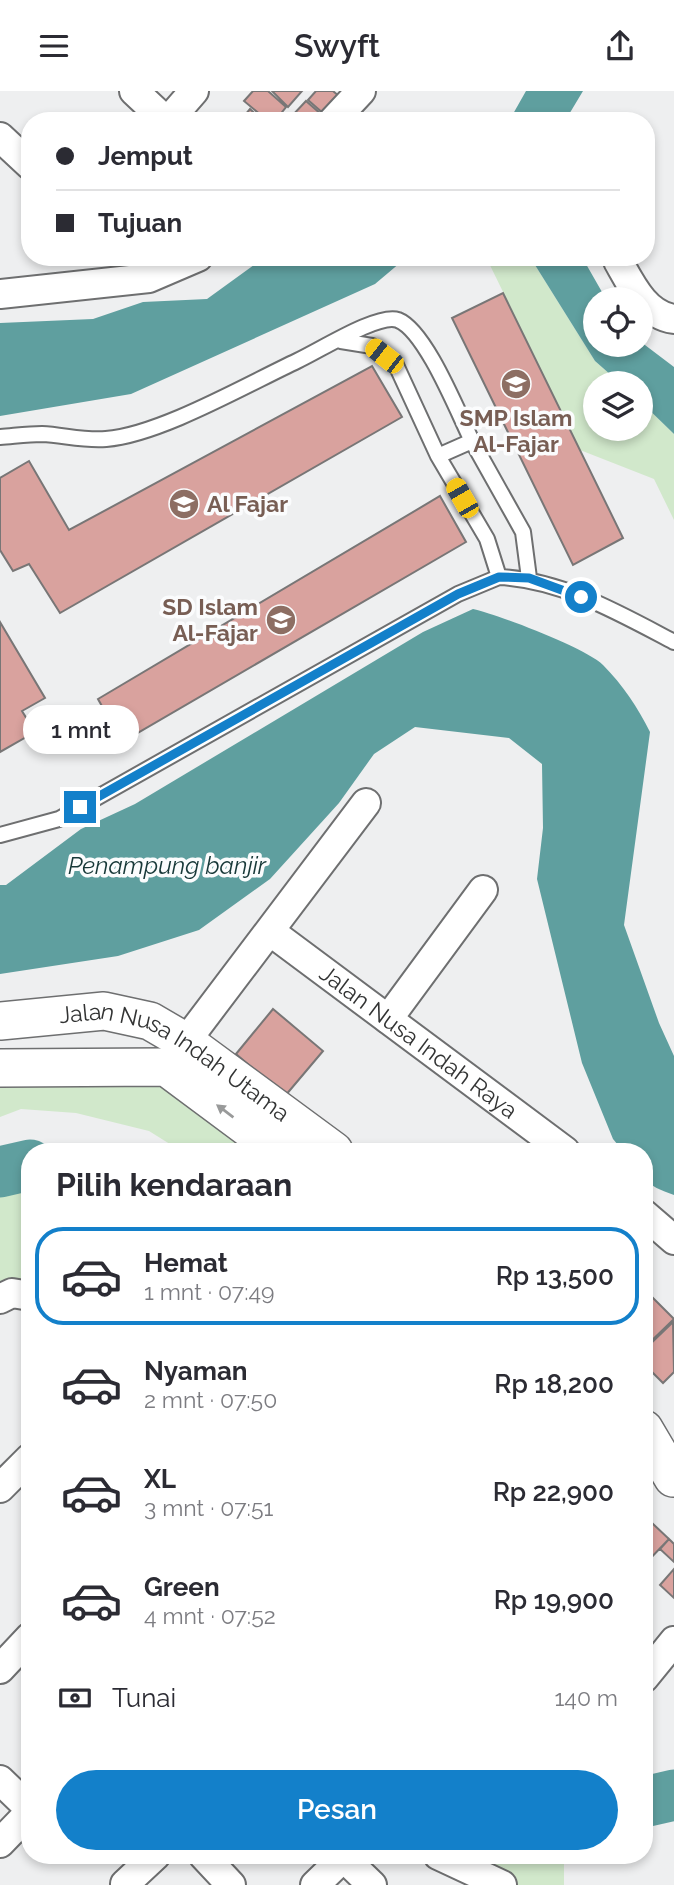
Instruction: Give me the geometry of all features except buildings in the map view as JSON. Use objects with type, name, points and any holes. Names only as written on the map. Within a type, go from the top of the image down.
[{"type":"street","points":[[134,91],[157,112]]},
{"type":"street","points":[[175,112],[194,91]]},
{"type":"street","points":[[341,112],[361,91]]},
{"type":"street","points":[[0,137],[21,157]]},
{"type":"street","points":[[136,266],[149,278]]},
{"type":"street","points":[[0,294],[149,278],[177,266]]},
{"type":"street","points":[[621,266],[637,295],[661,317],[674,319]]},
{"type":"street","points":[[176,1054],[271,932],[366,803]]},
{"type":"street","points":[[388,1019],[483,890]]},
{"type":"street","name":"Jalan Nusa Indah Raya","points":[[271,932],[554,1143]]},
{"type":"street","name":"Jalan Nusa Indah Utama","points":[[0,1021],[104,1010],[150,1021],[176,1054],[271,1143]]},
{"type":"street","name":"Jalan Nusa Indah Utama","points":[[0,1068],[176,1054],[321,1143]]},
{"type":"street","points":[[653,1222],[674,1240]]},
{"type":"street","points":[[0,1299],[12,1293],[21,1294]]},
{"type":"street","points":[[653,1448],[664,1472]]},
{"type":"street","points":[[0,1488],[21,1467]]},
{"type":"street","points":[[653,1667],[674,1641]]},
{"type":"street","points":[[0,1669],[21,1647]]},
{"type":"street","points":[[0,1780],[21,1802]]},
{"type":"street","points":[[0,1843],[21,1821]]},
{"type":"street","points":[[125,1884],[146,1864]]},
{"type":"street","points":[[212,1864],[232,1885]]},
{"type":"street","points":[[315,1885],[337,1864]]},
{"type":"street","points":[[352,1864],[372,1885]]},
{"type":"street","points":[[457,1864],[502,1885]]},
{"type":"lane","points":[[0,437],[40,434],[106,439],[139,431],[182,415],[341,341],[372,321],[386,318],[400,321],[424,348],[523,532],[529,578]]},
{"type":"lane","points":[[341,341],[372,346],[396,365],[438,456],[487,539],[499,577]]},
{"type":"lane","points":[[438,456],[472,441]]},
{"type":"lane","points":[[0,835],[59,819],[458,594],[499,577],[529,578],[607,606],[674,642]]},
{"type":"green space","points":[[490,266],[536,266],[583,342],[583,357],[592,357],[606,371],[583,371],[583,441],[653,441],[653,414],[674,434],[674,520],[654,479],[580,450]]},
{"type":"green space","points":[[166,1067],[268,1143],[168,1143],[149,1131],[76,1113],[21,1109],[0,1117],[0,1068]]},
{"type":"green space","points":[[21,1192],[21,1297],[0,1299],[0,1194]]},
{"type":"green space","points":[[457,1864],[564,1864],[564,1885],[502,1885]]},
{"type":"water","points":[[526,91],[583,91],[570,112],[514,112]]},
{"type":"water","points":[[253,266],[396,266],[375,284],[131,394],[0,416],[0,323],[93,319],[143,302],[207,299]]},
{"type":"water","points":[[536,266],[587,266],[599,287],[583,287],[583,342]]},
{"type":"water","points":[[653,351],[674,367],[674,434],[653,414],[653,371],[606,371],[592,357],[653,357]]},
{"type":"water","name":"Penampung banjir","points":[[473,609],[541,633],[579,650],[603,665],[635,706],[650,732],[624,925],[659,1023],[674,1056],[674,1195],[653,1186],[653,1143],[616,1143],[613,1139],[582,1063],[537,879],[543,828],[542,764],[509,738],[415,727],[374,754],[339,803],[270,879],[199,930],[118,956],[0,974],[0,885],[6,885],[81,829],[135,804],[423,632]]},
{"type":"waterway","points":[[0,1172],[21,1167]]},
{"type":"waterway","points":[[653,1800],[674,1795]]},
{"type":"place","name":"SMP Islam Al-Fajar","points":[[516,384]]},
{"type":"place","name":"Al Fajar","points":[[184,504]]},
{"type":"place","name":"SD Islam Al-Fajar","points":[[281,620]]},
{"type":"route","points":[[80,807],[458,594],[499,577],[529,578],[581,597]]}]
